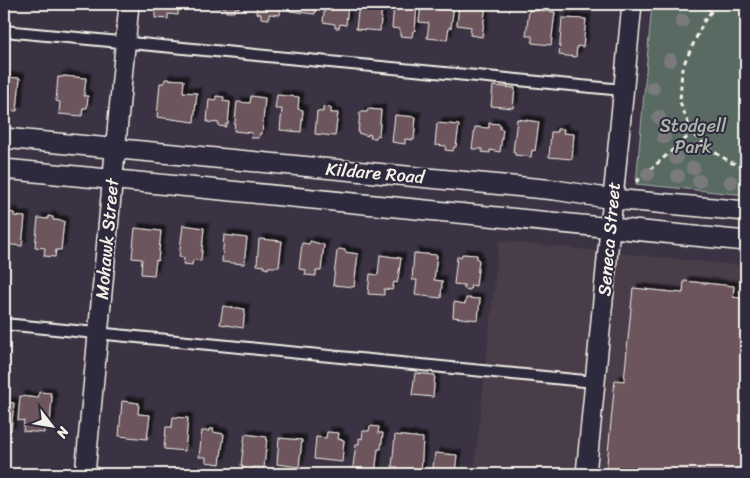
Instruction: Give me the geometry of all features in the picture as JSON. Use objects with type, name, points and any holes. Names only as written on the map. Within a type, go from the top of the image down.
[{"type":"street","name":"Mohawk Street","points":[[85,474],[129,4]]},
{"type":"street","name":"Seneca Street","points":[[586,474],[632,4]]},
{"type":"street","name":"Kildare Road","points":[[4,138],[555,190],[613,198],[746,211]]},
{"type":"street","name":"Kildare Road","points":[[4,170],[746,241]]},
{"type":"lane","points":[[4,31],[623,90]]},
{"type":"lane","points":[[4,324],[595,382]]},
{"type":"path","points":[[698,4],[712,10]]},
{"type":"path","points":[[717,4],[704,21],[682,68],[680,102],[692,133],[725,158],[732,162],[746,165]]},
{"type":"path","points":[[634,183],[692,133]]},
{"type":"shaded area","points":[[499,241],[746,266],[746,474],[474,474]]},
{"type":"green space","name":"Stodgell Park","points":[[652,4],[746,4],[746,195],[636,184]]},
{"type":"building","points":[[155,4],[179,4],[178,15],[168,14],[168,19],[155,18]]},
{"type":"building","points":[[209,4],[209,7],[185,5]]},
{"type":"building","points":[[211,4],[239,4],[239,8],[235,8],[234,12],[226,12],[226,8],[211,7]]},
{"type":"building","points":[[257,4],[281,4],[280,15],[269,14],[269,19],[261,18],[261,14],[256,13]]},
{"type":"building","points":[[291,4],[316,4],[315,14],[290,11]]},
{"type":"building","points":[[325,4],[348,4],[346,25],[340,24],[339,28],[335,28],[335,24],[323,22]]},
{"type":"building","points":[[359,4],[382,4],[380,31],[356,29]]},
{"type":"building","points":[[394,4],[417,4],[415,31],[413,31],[412,37],[400,36],[400,29],[392,28]]},
{"type":"building","points":[[421,4],[454,4],[451,28],[449,27],[447,40],[427,38],[429,23],[419,22]]},
{"type":"building","points":[[459,4],[486,4],[482,37],[470,35],[471,27],[457,25]]},
{"type":"building","points":[[539,7],[544,8],[543,11],[555,12],[551,45],[532,43],[532,36],[526,36],[529,10],[538,11]]},
{"type":"building","points":[[562,18],[586,19],[583,47],[577,46],[576,57],[559,55]]},
{"type":"building","points":[[4,77],[20,78],[17,111],[4,110]]},
{"type":"building","points":[[58,77],[86,78],[84,96],[88,96],[87,108],[83,108],[82,116],[59,114],[60,102],[56,101]]},
{"type":"building","points":[[165,79],[184,80],[183,92],[197,93],[194,122],[157,117],[160,83],[164,83]]},
{"type":"building","points":[[493,86],[515,88],[513,108],[491,106]]},
{"type":"building","points":[[277,95],[299,97],[298,109],[303,110],[301,132],[280,130],[282,109],[275,109]]},
{"type":"building","points":[[216,96],[224,97],[223,101],[230,102],[228,124],[226,124],[226,127],[219,126],[219,123],[207,122],[209,99],[216,100]]},
{"type":"building","points":[[251,96],[265,98],[262,134],[260,133],[259,138],[251,138],[252,133],[234,131],[237,102],[250,103]]},
{"type":"building","points":[[323,107],[331,108],[331,113],[338,113],[335,136],[315,134],[317,111],[323,112]]},
{"type":"building","points":[[368,109],[381,110],[379,136],[377,135],[376,138],[370,138],[371,135],[368,134],[368,136],[358,133],[360,112],[367,112]]},
{"type":"building","points":[[395,115],[416,117],[414,140],[405,139],[405,144],[392,142]]},
{"type":"building","points":[[517,119],[539,122],[535,151],[532,150],[531,157],[515,155],[513,152]]},
{"type":"building","points":[[437,123],[459,125],[456,147],[454,147],[453,151],[445,150],[446,146],[435,145]]},
{"type":"building","points":[[489,123],[500,124],[500,129],[503,129],[500,152],[490,150],[490,153],[482,152],[482,149],[472,149],[475,127],[489,128]]},
{"type":"building","points":[[557,129],[564,129],[563,133],[574,134],[572,159],[549,157],[551,132],[557,132]]},
{"type":"building","points":[[9,212],[14,213],[14,216],[25,217],[22,246],[4,244],[4,215],[9,215]]},
{"type":"building","points":[[48,216],[53,217],[53,220],[64,221],[61,250],[56,250],[55,257],[44,256],[45,248],[35,247],[38,218],[48,219]]},
{"type":"building","points":[[183,225],[204,228],[201,261],[193,260],[192,265],[183,264],[184,258],[179,257]]},
{"type":"building","points":[[135,228],[161,231],[158,261],[156,260],[154,275],[141,274],[142,259],[132,258]]},
{"type":"building","points":[[224,235],[247,238],[244,264],[222,262]]},
{"type":"building","points":[[259,239],[282,241],[279,267],[268,267],[268,269],[257,265]]},
{"type":"building","points":[[310,241],[324,245],[321,271],[316,271],[316,276],[305,275],[306,270],[299,269],[302,243],[309,244]]},
{"type":"building","points":[[339,249],[358,254],[354,287],[333,285],[337,251]]},
{"type":"building","points":[[414,253],[437,255],[434,280],[442,281],[441,298],[415,295],[417,280],[412,280]]},
{"type":"building","points":[[462,254],[477,255],[479,260],[476,286],[471,285],[470,290],[464,289],[464,285],[454,284],[457,257],[461,257]]},
{"type":"building","points":[[380,255],[401,258],[397,283],[394,282],[392,290],[384,289],[384,295],[368,294],[370,274],[378,275]]},
{"type":"building","points":[[684,281],[734,286],[733,297],[746,299],[746,474],[606,474],[615,380],[624,381],[633,288],[683,293]]},
{"type":"building","points":[[466,298],[480,299],[478,320],[453,317],[454,302],[465,304]]},
{"type":"building","points":[[223,306],[245,309],[243,328],[220,324]]},
{"type":"building","points":[[415,373],[435,375],[433,397],[412,395]]},
{"type":"building","points":[[39,392],[51,393],[50,396],[52,396],[50,426],[44,425],[44,433],[23,431],[24,421],[18,420],[20,396],[38,398]]},
{"type":"building","points":[[122,401],[139,403],[138,414],[150,415],[147,439],[119,436]]},
{"type":"building","points":[[4,402],[14,403],[11,431],[4,431]]},
{"type":"building","points":[[173,417],[188,418],[185,451],[164,449],[166,427],[172,427]]},
{"type":"building","points":[[370,426],[379,427],[378,433],[383,433],[381,449],[378,449],[375,474],[352,474],[356,444],[359,444],[359,438],[362,439],[363,431],[369,431]]},
{"type":"building","points":[[209,429],[214,429],[213,432],[224,434],[220,464],[206,462],[206,457],[199,457],[202,431],[209,431]]},
{"type":"building","points":[[327,432],[339,433],[338,439],[344,440],[342,462],[314,459],[316,437],[326,438]]},
{"type":"building","points":[[245,434],[267,437],[264,468],[253,467],[252,474],[243,473],[243,466],[241,466]]},
{"type":"building","points":[[395,435],[423,438],[421,474],[397,474],[398,467],[392,467]]},
{"type":"building","points":[[279,438],[302,440],[299,467],[277,464]]},
{"type":"building","points":[[435,453],[457,455],[455,474],[432,474]]}]
